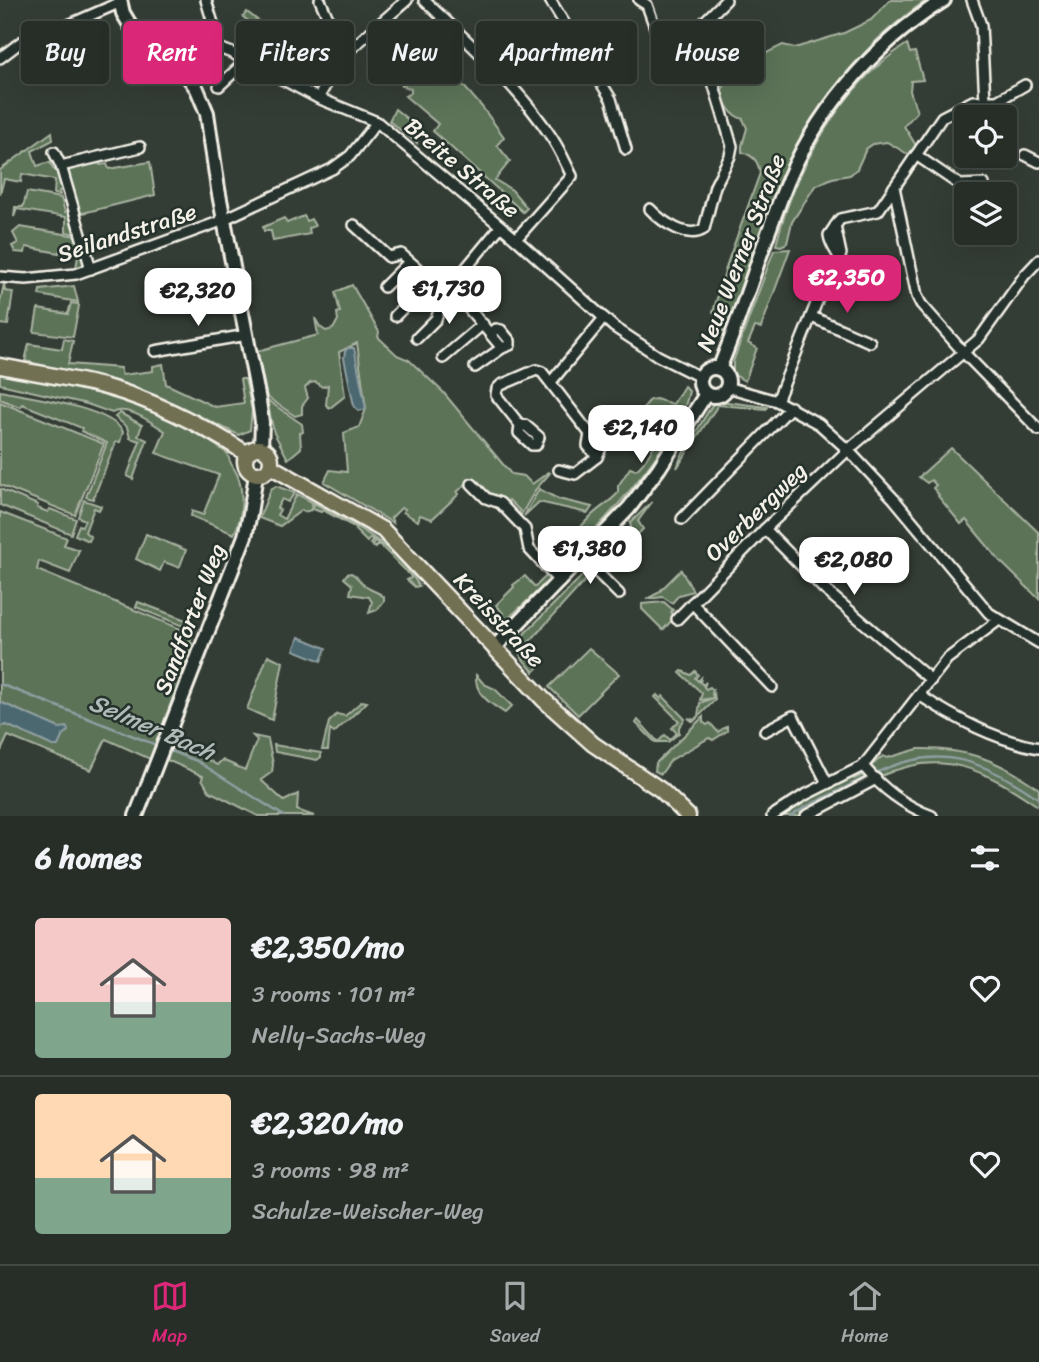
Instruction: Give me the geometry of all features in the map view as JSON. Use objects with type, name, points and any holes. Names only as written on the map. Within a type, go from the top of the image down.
[{"type":"main road","name":"Neue Werner Straße","points":[[719,369],[739,320],[783,192],[821,120],[881,47],[908,24],[944,0]]},
{"type":"main road","points":[[120,1],[127,21]]},
{"type":"main road","points":[[193,84],[207,113],[223,220],[262,422],[261,448]]},
{"type":"main road","points":[[0,366],[80,381],[129,394],[166,409],[246,453]]},
{"type":"main road","points":[[708,369],[719,369],[727,376],[727,387],[718,395],[706,394],[700,386],[700,377],[708,369]]},
{"type":"main road","points":[[494,648],[583,558],[644,489],[706,394]]},
{"type":"main road","points":[[253,448],[261,448],[271,457],[270,466],[264,472],[256,474],[246,468],[244,461],[246,453],[253,448]]},
{"type":"main road","name":"Kreisstraße","points":[[270,466],[383,530],[570,724],[593,744],[657,787],[688,816]]},
{"type":"main road","name":"Sandforter Weg","points":[[136,816],[245,536],[256,474]]},
{"type":"street","points":[[206,0],[212,21]]},
{"type":"street","points":[[320,0],[329,21]]},
{"type":"street","points":[[354,46],[407,0]]},
{"type":"street","points":[[424,0],[491,65],[522,101],[552,138],[572,176],[516,239]]},
{"type":"street","points":[[550,0],[611,99],[626,149]]},
{"type":"street","points":[[639,0],[647,5],[653,21]]},
{"type":"street","points":[[705,21],[726,0]]},
{"type":"street","points":[[972,0],[981,24],[985,101]]},
{"type":"street","points":[[0,58],[21,42],[57,30],[120,1]]},
{"type":"street","points":[[219,86],[236,70]]},
{"type":"street","name":"Breite Straße","points":[[291,84],[377,122],[516,239],[604,318],[658,356],[700,377]]},
{"type":"street","points":[[318,98],[326,84]]},
{"type":"street","points":[[650,209],[657,216],[690,234],[704,229],[715,186],[732,146],[713,84]]},
{"type":"street","points":[[878,211],[942,117],[973,101],[997,101],[1025,85]]},
{"type":"street","name":"Seilandstraße","points":[[0,277],[61,277],[91,269],[223,220],[340,164],[361,144],[377,122]]},
{"type":"street","points":[[61,166],[140,147]]},
{"type":"street","points":[[54,152],[61,166],[91,269]]},
{"type":"street","points":[[1025,155],[1039,162]]},
{"type":"street","points":[[916,156],[955,182]]},
{"type":"street","points":[[894,187],[921,304],[964,353],[1039,430]]},
{"type":"street","points":[[777,401],[822,289],[844,269],[841,256],[830,244],[829,235],[840,219],[898,206]]},
{"type":"street","points":[[354,225],[389,257],[401,254],[406,265],[458,296],[483,324],[502,348],[475,367]]},
{"type":"street","points":[[417,338],[436,318],[447,291],[500,227]]},
{"type":"street","name":"Overbergweg","points":[[677,619],[765,528],[848,450],[964,353],[992,323],[1024,276],[1038,263]]},
{"type":"street","points":[[384,288],[406,265]]},
{"type":"street","points":[[396,316],[430,280]]},
{"type":"street","points":[[455,281],[458,296]]},
{"type":"street","points":[[812,317],[870,341]]},
{"type":"street","points":[[551,382],[604,318]]},
{"type":"street","points":[[443,358],[483,324]]},
{"type":"street","points":[[155,351],[247,335]]},
{"type":"street","points":[[520,425],[496,395],[496,389],[536,370],[542,372],[601,448],[597,457],[575,474],[559,470]]},
{"type":"street","points":[[727,387],[777,401],[819,424],[848,450],[917,525],[981,604],[999,620],[1039,643]]},
{"type":"street","points":[[682,519],[791,407]]},
{"type":"street","points":[[472,484],[486,498],[500,503],[525,529],[529,549],[560,582]]},
{"type":"street","points":[[765,528],[824,589],[931,680]]},
{"type":"street","points":[[583,558],[619,594]]},
{"type":"street","points":[[692,603],[772,687]]},
{"type":"street","points":[[806,816],[869,773],[919,695],[947,659],[999,620]]},
{"type":"street","points":[[919,695],[986,733],[1013,743],[1039,748]]},
{"type":"street","points":[[765,731],[793,716],[827,783]]},
{"type":"street","points":[[772,816],[827,783],[869,773]]},
{"type":"street","points":[[869,773],[906,805],[932,816]]},
{"type":"green space","points":[[890,0],[926,0],[873,44],[822,108],[784,179],[725,331],[722,331],[724,316],[713,312],[728,261],[760,173],[755,160],[742,152],[747,128],[743,119],[732,112],[720,93],[725,84],[764,84],[764,55],[783,45],[795,48],[844,33],[871,20]]},
{"type":"green space","points":[[247,12],[259,21],[248,21],[243,17]]},
{"type":"green space","points":[[907,44],[910,53],[915,52],[923,80],[911,81],[910,91],[917,112],[904,126],[917,147],[911,156],[887,142],[873,144],[866,149],[857,169],[850,175],[832,178],[815,186],[792,222],[787,243],[776,245],[795,188],[824,132],[861,82],[883,61]]},
{"type":"green space","points":[[401,84],[462,84],[504,137],[497,145],[510,161],[495,180],[512,190],[527,208],[523,212],[433,131],[438,124],[405,96],[411,93],[411,89]]},
{"type":"green space","points":[[395,109],[416,126],[417,143],[389,121]]},
{"type":"green space","points":[[52,132],[53,140],[32,151],[37,166],[50,162],[58,172],[63,190],[59,191],[60,195],[54,194],[55,180],[22,174],[21,182],[4,179],[0,194],[0,170]]},
{"type":"green space","points":[[98,159],[100,165],[107,164],[109,169],[150,162],[155,195],[79,214],[66,170],[69,166]]},
{"type":"green space","points":[[27,192],[61,198],[65,212],[70,211],[77,234],[66,232],[66,217],[17,209],[14,217],[15,207],[23,207]]},
{"type":"green space","points":[[304,216],[307,221],[311,219],[315,226],[309,228],[310,234],[273,241],[271,231],[264,231],[263,227],[284,218],[287,223]]},
{"type":"green space","points":[[20,227],[77,236],[86,263],[76,268],[77,252],[60,249],[59,253],[26,247],[25,253],[15,252],[12,246],[18,243],[13,233]]},
{"type":"green space","points":[[790,249],[761,328],[755,327],[748,343],[757,348],[745,381],[733,374],[733,362],[774,250]]},
{"type":"green space","points":[[4,284],[5,291],[13,292],[8,325],[0,324],[0,302]]},
{"type":"green space","points":[[352,285],[379,332],[378,337],[397,355],[409,360],[443,392],[511,474],[524,476],[532,484],[550,473],[536,489],[521,515],[517,517],[520,511],[509,500],[505,504],[472,479],[432,519],[420,515],[418,521],[401,508],[391,518],[393,523],[324,482],[330,470],[347,472],[344,433],[359,427],[366,409],[357,343],[339,352],[345,396],[330,408],[326,405],[328,385],[322,387],[316,382],[310,383],[305,388],[308,398],[302,406],[302,414],[295,416],[267,397],[257,351],[318,335],[315,318],[326,331],[333,329],[338,320],[337,313],[340,312],[335,292]]},
{"type":"green space","points":[[74,286],[78,302],[39,295],[40,290]]},
{"type":"green space","points":[[71,303],[79,306],[73,337],[34,332],[38,309],[68,314]]},
{"type":"green space","points":[[64,339],[73,341],[68,364],[120,368],[122,375],[153,371],[153,366],[163,364],[166,384],[215,407],[244,403],[240,379],[245,379],[252,410],[250,430],[239,435],[163,399],[123,384],[25,361],[29,344],[62,349]]},
{"type":"green space","points":[[0,372],[61,384],[147,410],[202,436],[228,454],[237,474],[242,496],[241,512],[234,534],[191,516],[192,511],[203,515],[219,475],[156,453],[165,431],[146,419],[125,411],[112,413],[87,404],[0,384]]},
{"type":"green space","points":[[684,386],[689,391],[684,408],[648,468],[602,522],[555,569],[547,564],[593,514],[618,493],[618,486],[630,468],[636,470],[648,456],[662,427],[643,408],[650,400],[656,399],[673,404]]},
{"type":"green space","points":[[0,391],[86,410],[115,423],[123,432],[120,442],[116,442],[93,499],[86,497],[107,443],[81,431],[82,428],[22,404],[20,407],[0,399]]},
{"type":"green space","points":[[267,400],[302,424],[301,448],[288,459],[274,433]]},
{"type":"green space","points":[[719,401],[767,407],[718,405],[677,468],[712,405]]},
{"type":"green space","points":[[0,402],[104,444],[75,515],[0,485]]},
{"type":"green space","points":[[120,413],[142,425],[138,436],[147,440],[133,479],[127,476],[140,441],[130,438],[127,427],[115,417]]},
{"type":"green space","points":[[951,448],[1039,533],[1039,599],[999,560],[966,520],[961,524],[938,496],[933,488],[936,485],[931,480],[927,483],[919,477]]},
{"type":"green space","points":[[276,486],[295,493],[288,502],[282,499],[277,515],[284,519],[297,494],[312,502],[311,510],[302,510],[280,526],[259,518],[271,489]]},
{"type":"green space","points":[[0,489],[38,505],[37,508],[48,512],[50,509],[76,519],[71,534],[0,505]]},
{"type":"green space","points":[[539,489],[558,499],[592,507],[588,513],[539,502],[524,516]]},
{"type":"green space","points":[[84,500],[101,506],[99,510],[94,508],[85,532],[91,537],[89,541],[75,535],[79,525],[82,526],[85,520],[78,517]]},
{"type":"green space","points":[[652,502],[638,521],[643,529],[608,566],[600,559]]},
{"type":"green space","points":[[314,503],[358,528],[386,547],[409,572],[419,586],[415,587],[407,580],[411,578],[410,575],[379,544],[374,547],[378,543],[375,541],[372,546],[370,544],[373,540],[370,538],[367,542],[356,528],[323,510],[321,512],[313,509]]},
{"type":"green space","points":[[0,512],[67,538],[64,545],[79,550],[70,573],[39,561],[37,570],[193,634],[190,642],[193,644],[150,759],[106,739],[91,770],[8,736],[0,753],[0,726],[7,725],[53,746],[59,728],[0,702]]},
{"type":"green space","points":[[146,534],[186,550],[180,566],[164,562],[160,571],[136,559]]},
{"type":"green space","points":[[681,570],[693,591],[679,595],[672,603],[663,597],[647,599],[658,593]]},
{"type":"green space","points":[[587,571],[592,573],[522,650],[538,668],[534,672],[519,654],[521,639]]},
{"type":"green space","points":[[351,573],[366,587],[384,597],[377,610],[369,613],[372,602],[369,597],[350,594],[352,585],[344,578]]},
{"type":"green space","points":[[548,574],[549,581],[503,623],[496,626],[504,614],[496,605],[513,585],[525,576],[535,587]]},
{"type":"green space","points":[[138,602],[191,622],[186,627],[136,607]]},
{"type":"green space","points":[[664,602],[673,610],[671,612],[675,617],[663,630],[642,609],[642,604]]},
{"type":"green space","points":[[589,648],[619,674],[578,715],[549,687]]},
{"type":"green space","points":[[268,655],[283,662],[272,720],[247,709]]},
{"type":"green space","points":[[682,671],[691,675],[695,671],[698,675],[695,678],[698,681],[701,678],[703,685],[706,682],[704,687],[713,690],[713,697],[714,693],[715,700],[694,721],[688,718],[694,720],[698,716],[700,703],[713,698],[700,700],[702,693],[680,673]]},
{"type":"green space","points":[[476,675],[512,706],[505,713],[481,693]]},
{"type":"green space","points":[[657,695],[661,699],[663,696],[685,719],[679,727],[679,733],[668,742],[658,742],[665,735],[670,740],[677,733],[672,728],[679,721],[655,697]]},
{"type":"green space","points":[[362,701],[367,702],[334,733],[330,730],[328,750],[322,750],[329,722],[337,714],[345,716]]},
{"type":"green space","points":[[703,717],[703,722],[707,725],[710,723],[718,732],[727,726],[727,731],[671,760],[661,774],[655,771],[656,763]]},
{"type":"green space","points":[[638,720],[658,742],[636,723]]},
{"type":"green space","points":[[253,736],[268,739],[273,764],[272,772],[261,780],[284,801],[298,794],[297,810],[314,816],[258,816],[209,791],[203,776],[167,760],[175,741],[217,765],[222,760],[245,770],[257,740]]},
{"type":"green space","points":[[274,745],[321,753],[321,757],[317,760],[275,752]]},
{"type":"green space","points":[[918,749],[952,751],[996,763],[1039,789],[1039,807],[1001,783],[964,767],[924,764],[881,776],[871,766],[883,756],[887,758]]},
{"type":"green space","points":[[863,775],[868,779],[801,816],[781,816],[803,801],[852,776],[854,779]]},
{"type":"water","points":[[348,348],[354,348],[366,409],[359,411],[354,406],[344,358]]},
{"type":"water","points":[[299,637],[326,648],[321,661],[294,650]]},
{"type":"water","points":[[0,702],[59,728],[67,727],[68,731],[58,746],[53,746],[7,725],[0,726]]},
{"type":"waterway","name":"Selmer Bach","points":[[0,684],[159,746]]},
{"type":"waterway","name":"Selmer Bach","points":[[165,749],[197,761],[284,816]]},
{"type":"waterway","name":"Selmer Bach","points":[[874,774],[897,764],[919,759],[960,760],[999,774],[1039,799]]},
{"type":"waterway","name":"Selmer Bach","points":[[791,816],[868,776]]}]
